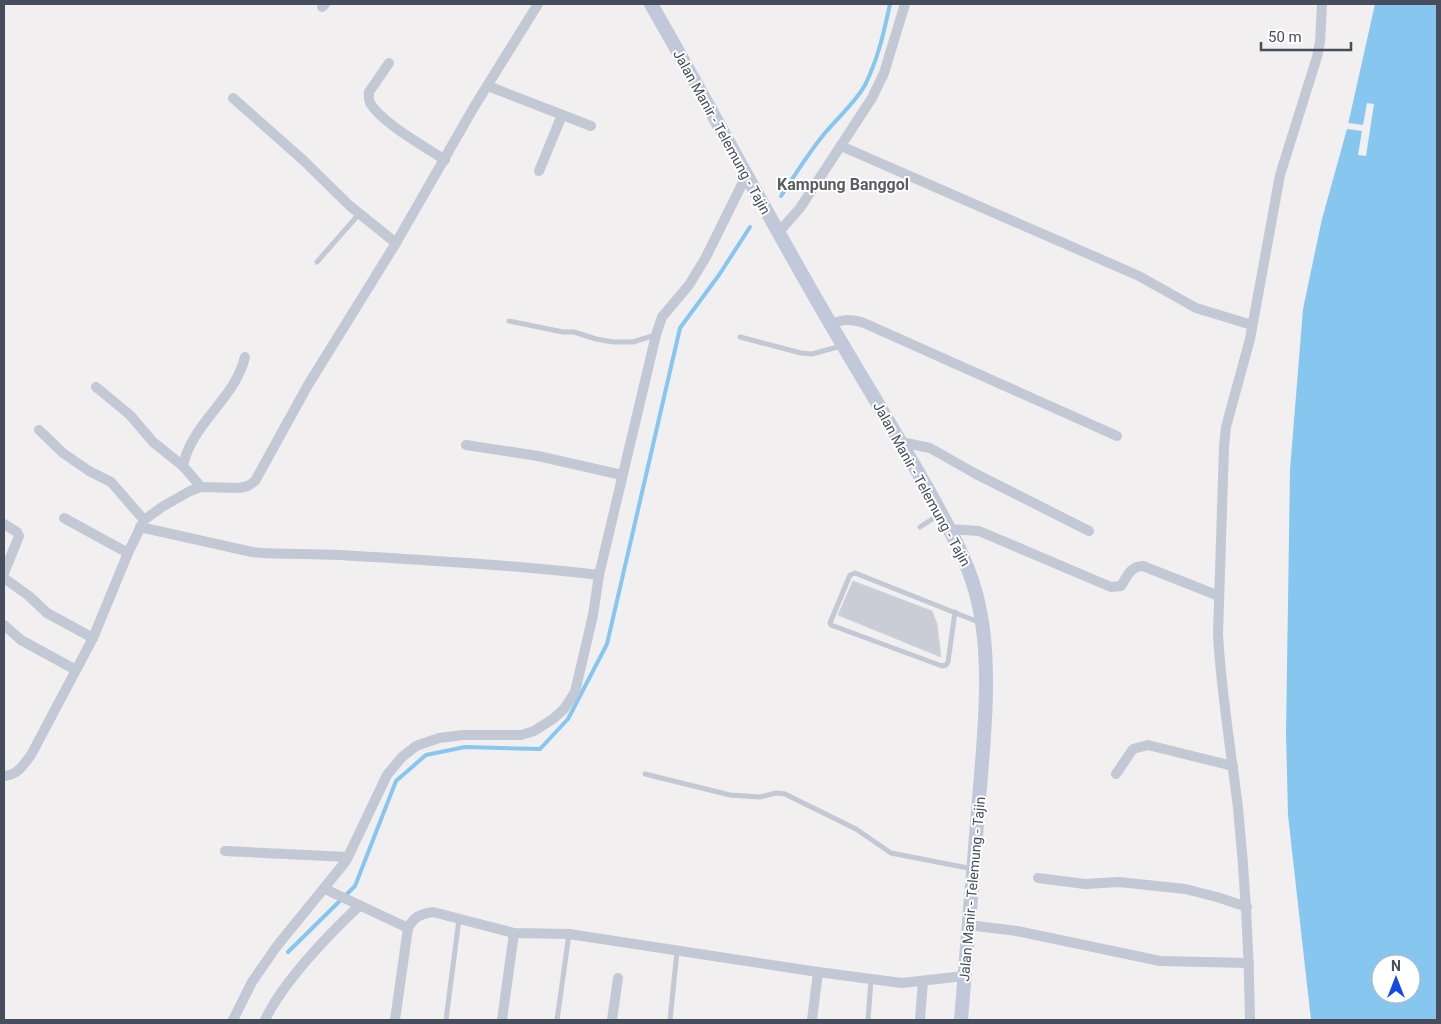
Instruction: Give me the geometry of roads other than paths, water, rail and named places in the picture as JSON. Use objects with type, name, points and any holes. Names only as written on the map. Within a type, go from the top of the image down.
[{"type":"main road","name":"Jalan Manir - Telemung - Tajin","points":[[651,4],[778,233],[902,442],[969,569],[982,623],[985,682],[982,758],[961,1020]]},
{"type":"street","points":[[4,776],[14,774],[31,755],[94,638],[128,553],[142,524],[162,507],[190,491],[201,487],[239,488],[248,486],[256,481],[308,385],[396,243],[538,4]]},
{"type":"street","points":[[778,233],[800,208],[872,98],[884,73],[905,4]]},
{"type":"street","points":[[1250,1020],[1247,907],[1219,659],[1218,634],[1224,447],[1226,427],[1252,325],[1280,175],[1317,57],[1320,42],[1322,4]]},
{"type":"street","points":[[389,63],[370,92],[368,97],[370,103],[392,124],[445,160]]},
{"type":"street","points":[[488,86],[591,126]]},
{"type":"street","points":[[233,98],[303,160],[316,175],[359,214],[396,243]]},
{"type":"street","points":[[539,171],[562,115]]},
{"type":"street","points":[[842,146],[1139,276],[1196,308],[1252,325]]},
{"type":"street","points":[[233,1020],[252,982],[277,946],[348,857],[387,775],[402,757],[416,746],[439,738],[464,735],[521,735],[534,731],[553,719],[564,709],[575,692],[599,574],[656,335],[662,317],[689,284],[706,257],[746,176]]},
{"type":"street","points":[[831,324],[841,320],[852,319],[864,323],[1117,436]]},
{"type":"street","points":[[183,466],[184,457],[199,429],[222,403],[238,377],[245,357]]},
{"type":"street","points":[[96,387],[130,415],[153,442],[183,466],[201,487]]},
{"type":"street","points":[[39,430],[63,453],[111,482],[142,524],[266,554],[336,555],[499,565],[599,574]]},
{"type":"street","points":[[902,442],[930,448],[976,474],[1089,531]]},
{"type":"street","points":[[466,445],[538,456],[622,475]]},
{"type":"street","points":[[64,518],[128,553]]},
{"type":"street","points":[[4,524],[17,532],[19,536],[4,573]]},
{"type":"street","points":[[949,529],[979,531],[1111,587],[1120,586],[1132,569],[1137,566],[1143,566],[1219,596]]},
{"type":"street","points":[[4,578],[29,596],[47,613],[94,638]]},
{"type":"street","points":[[4,625],[21,640],[76,670]]},
{"type":"street","points":[[1116,774],[1133,749],[1148,745],[1232,766]]},
{"type":"street","points":[[225,850],[348,857]]},
{"type":"street","points":[[1038,878],[1085,884],[1118,882],[1184,889],[1247,907]]},
{"type":"street","points":[[324,889],[408,928]]},
{"type":"street","points":[[266,1020],[290,980],[356,904]]},
{"type":"street","points":[[395,1020],[408,928],[413,919],[421,914],[433,912],[514,933],[569,934],[871,979],[902,982],[964,976]]},
{"type":"street","points":[[968,926],[1016,931],[1160,961],[1249,963]]},
{"type":"street","points":[[502,1020],[514,933]]},
{"type":"street","points":[[812,1020],[818,972]]},
{"type":"street","points":[[612,1020],[618,978]]},
{"type":"street","points":[[920,1020],[923,981]]},
{"type":"lane","points":[[317,262],[359,214]]},
{"type":"lane","points":[[509,321],[563,332],[574,332],[613,342],[633,342],[656,335]]},
{"type":"lane","points":[[740,337],[806,354],[843,345]]},
{"type":"lane","points":[[920,528],[941,514]]},
{"type":"lane","points":[[955,612],[946,666],[831,625],[830,623],[852,573],[955,612],[982,623]]},
{"type":"lane","points":[[645,774],[730,795],[760,798],[776,793],[786,794],[856,829],[891,853],[973,870]]},
{"type":"lane","points":[[446,1020],[459,919]]},
{"type":"lane","points":[[557,1020],[569,934]]},
{"type":"lane","points":[[670,1020],[678,951]]},
{"type":"lane","points":[[868,1020],[871,979]]},
{"type":"water","points":[[1375,4],[1437,4],[1437,1020],[1311,1020],[1288,815],[1286,733],[1290,470],[1303,309],[1322,219],[1347,129]]},
{"type":"waterway","points":[[781,196],[819,140],[865,85],[877,55],[890,4]]},
{"type":"waterway","points":[[288,952],[355,886],[396,781],[426,755],[465,747],[540,749],[568,719],[607,644],[680,328],[719,275],[750,227]]},
{"type":"district","name":"Kampung Banggol","points":[[843,184]]}]
